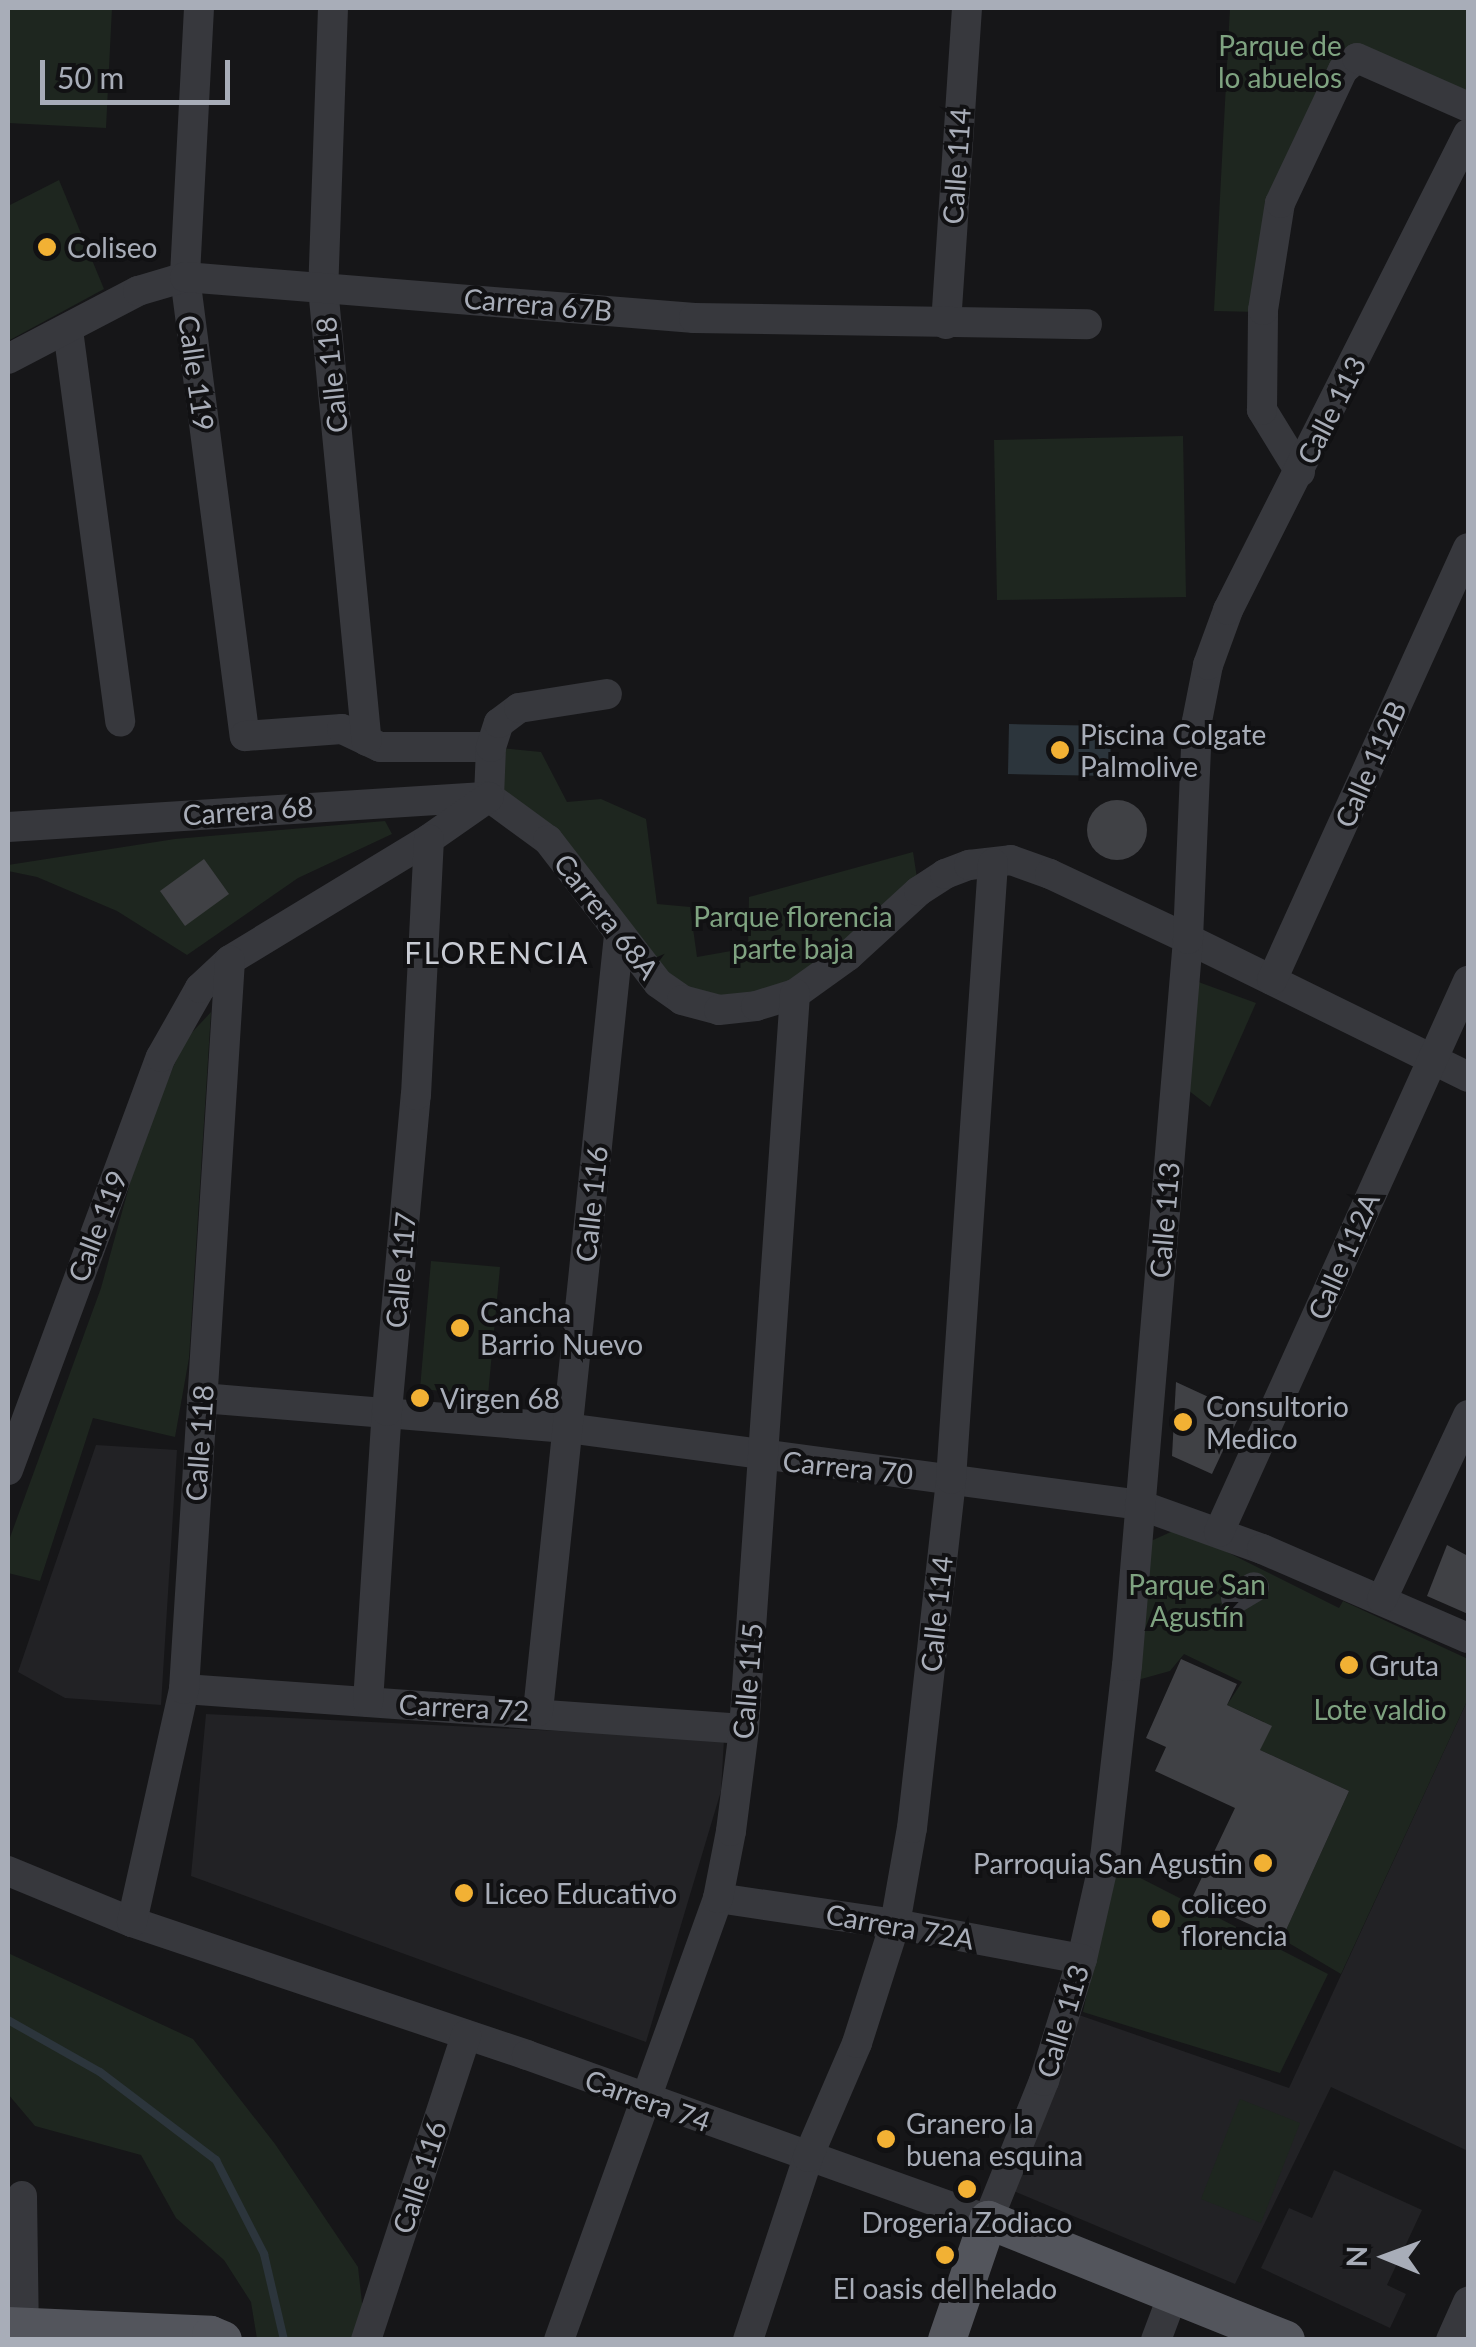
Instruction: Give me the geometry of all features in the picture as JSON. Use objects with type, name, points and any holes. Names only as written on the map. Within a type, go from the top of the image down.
[{"type":"main road","name":"Carrera 74","points":[[988,2220],[1286,2340]]},
{"type":"main road","name":"Calle 113","points":[[947,2340],[988,2220]]},
{"type":"main road","points":[[18,2330],[215,2338]]},
{"type":"street","name":"Calle 119","points":[[199,8],[185,278],[245,736],[342,729],[367,741]]},
{"type":"street","name":"Calle 118","points":[[332,8],[323,288],[367,741]]},
{"type":"street","name":"Calle 114","points":[[946,324],[967,8]]},
{"type":"street","points":[[1300,472],[1262,410],[1263,310],[1280,203],[1343,70],[1357,58],[1468,107]]},
{"type":"street","name":"Calle 113","points":[[988,2220],[1044,2081],[1082,1959],[1105,1858],[1140,1505],[1188,939],[1197,721],[1208,666],[1228,610],[1468,134]]},
{"type":"street","name":"Carrera 67B","points":[[8,359],[138,291],[185,278],[694,318],[1087,324]]},
{"type":"street","points":[[68,330],[120,722]]},
{"type":"street","name":"Calle 112B","points":[[1272,980],[1468,548]]},
{"type":"street","points":[[230,960],[490,796],[495,735],[519,708],[607,694]]},
{"type":"street","points":[[367,741],[380,747],[495,735]]},
{"type":"street","name":"Carrera 68A","points":[[490,796],[548,840],[658,984],[682,1000],[720,1010],[756,1006],[795,994],[848,956],[920,890],[969,865],[1011,860],[1050,874],[1188,939],[1468,1077]]},
{"type":"street","name":"Carrera 68","points":[[8,820],[490,796]]},
{"type":"street","name":"Calle 117","points":[[368,1702],[387,1412],[416,1095],[429,838]]},
{"type":"street","name":"Calle 114","points":[[748,2340],[808,2157],[857,2043],[895,1924],[912,1828],[951,1478],[993,863]]},
{"type":"street","name":"Calle 116","points":[[538,1711],[619,935]]},
{"type":"street","name":"Calle 119","points":[[8,1470],[161,1056],[200,988],[230,960]]},
{"type":"street","name":"Calle 118","points":[[132,1922],[184,1689],[230,960]]},
{"type":"street","name":"Calle 112A","points":[[1219,1532],[1468,981]]},
{"type":"street","name":"Calle 115","points":[[559,2340],[718,1898],[744,1729],[795,994]]},
{"type":"street","name":"Carrera 70","points":[[202,1398],[567,1428],[1140,1505],[1219,1532],[1468,1638]]},
{"type":"street","points":[[1382,1599],[1468,1415]]},
{"type":"street","name":"Carrera 72","points":[[184,1689],[538,1711],[744,1729]]},
{"type":"street","name":"Carrera 74","points":[[8,1872],[132,1922],[466,2035],[988,2220]]},
{"type":"street","name":"Carrera 72A","points":[[718,1898],[895,1924],[1082,1959]]},
{"type":"street","name":"Calle 116","points":[[374,2332],[466,2035]]},
{"type":"street","points":[[18,2330],[22,2196]]},
{"type":"street","points":[[1156,2340],[1174,2292]]},
{"type":"street","points":[[1451,2340],[1468,2302]]},
{"type":"shaded area","name":"Piscina Colgate Palmolive","points":[[1009,724],[1111,726],[1110,776],[1008,774]]},
{"type":"shaded area","points":[[96,1445],[177,1450],[161,1705],[65,1698],[18,1672]]},
{"type":"shaded area","points":[[1468,1699],[1468,2151],[1331,2087],[1235,2284],[1009,2189],[1079,2015],[1289,2088]]},
{"type":"shaded area","name":"Liceo Educativo","points":[[206,1714],[724,1739],[721,1791],[646,2042],[191,1876]]},
{"type":"shaded area","points":[[1334,2170],[1422,2210],[1387,2285],[1406,2294],[1390,2328],[1261,2268],[1289,2208],[1312,2218]]},
{"type":"green space","points":[[8,8],[112,8],[106,128],[8,123]]},
{"type":"green space","name":"Parque de lo abuelos","points":[[1230,8],[1468,10],[1468,102],[1347,47],[1273,202],[1258,312],[1214,311]]},
{"type":"green space","name":"Coliseo","points":[[59,180],[104,289],[8,341],[8,206]]},
{"type":"green space","points":[[1183,436],[1186,597],[997,600],[994,440]]},
{"type":"green space","name":"Parque florencia parte baja","points":[[491,747],[541,752],[567,802],[601,799],[646,819],[657,904],[690,907],[697,957],[748,948],[749,897],[913,852],[919,891],[787,986],[733,1000],[682,988],[489,797]]},
{"type":"green space","points":[[385,821],[392,834],[298,878],[187,955],[117,911],[37,877],[8,871],[8,865],[175,839]]},
{"type":"green space","points":[[1193,980],[1256,1003],[1210,1107],[1180,1084]]},
{"type":"green space","points":[[211,1012],[189,1358],[175,1437],[93,1418],[40,1581],[8,1573],[8,1543],[101,1288],[143,1136],[185,1040]]},
{"type":"green space","name":"Cancha Barrio Nuevo","points":[[431,1261],[500,1267],[488,1395],[420,1389]]},
{"type":"green space","name":"Lote valdio","points":[[1173,1531],[1217,1547],[1339,1608],[1343,1601],[1468,1659],[1468,1699],[1341,1974],[1282,1939],[1349,1791],[1260,1750],[1264,1722],[1227,1705],[1242,1682],[1184,1654],[1170,1671],[1134,1681],[1151,1541]]},
{"type":"green space","name":"coliceo florencia","points":[[1113,1864],[1328,1974],[1280,2073],[1083,2012]]},
{"type":"green space","points":[[8,1953],[193,2039],[275,2144],[358,2267],[366,2339],[257,2339],[251,2302],[224,2260],[176,2218],[141,2155],[35,2126],[8,2094]]},
{"type":"green space","points":[[1240,2099],[1300,2123],[1261,2223],[1201,2199]]},
{"type":"building","points":[[1117,800],[1138,809],[1147,830],[1138,851],[1117,860],[1096,851],[1087,830],[1096,809]]},
{"type":"building","points":[[204,859],[229,894],[185,926],[160,891]]},
{"type":"building","points":[[1176,1382],[1241,1412],[1212,1474],[1172,1456]]},
{"type":"building","points":[[1447,1545],[1468,1556],[1468,1614],[1427,1596]]},
{"type":"building","points":[[1181,1659],[1237,1684],[1227,1705],[1272,1726],[1260,1750],[1349,1791],[1282,1939],[1192,1898],[1235,1808],[1155,1771],[1166,1747],[1146,1738]]},
{"type":"waterway","points":[[8,2020],[100,2072],[216,2160],[264,2254],[284,2340]]},
{"type":"place","name":"Coliseo","points":[[47,247]]},
{"type":"place","name":"Piscina Colgate Palmolive","points":[[1060,750]]},
{"type":"place","name":"Cancha Barrio Nuevo","points":[[460,1328]]},
{"type":"place","name":"Virgen 68","points":[[420,1398]]},
{"type":"place","name":"Consultorio Medico","points":[[1183,1422]]},
{"type":"place","name":"Gruta","points":[[1349,1665]]},
{"type":"place","name":"Parroquia San Agustin","points":[[1263,1863]]},
{"type":"place","name":"Liceo Educativo","points":[[464,1893]]},
{"type":"place","name":"coliceo florencia","points":[[1161,1919]]},
{"type":"place","name":"Granero la buena esquina","points":[[886,2139]]},
{"type":"place","name":"Drogeria Zodiaco","points":[[967,2189]]},
{"type":"place","name":"El oasis del helado","points":[[945,2255]]},
{"type":"district","name":"FLORENCIA","points":[[497,952]]},
{"type":"park label","name":"Parque San Agustín","points":[[1197,1600]]}]
